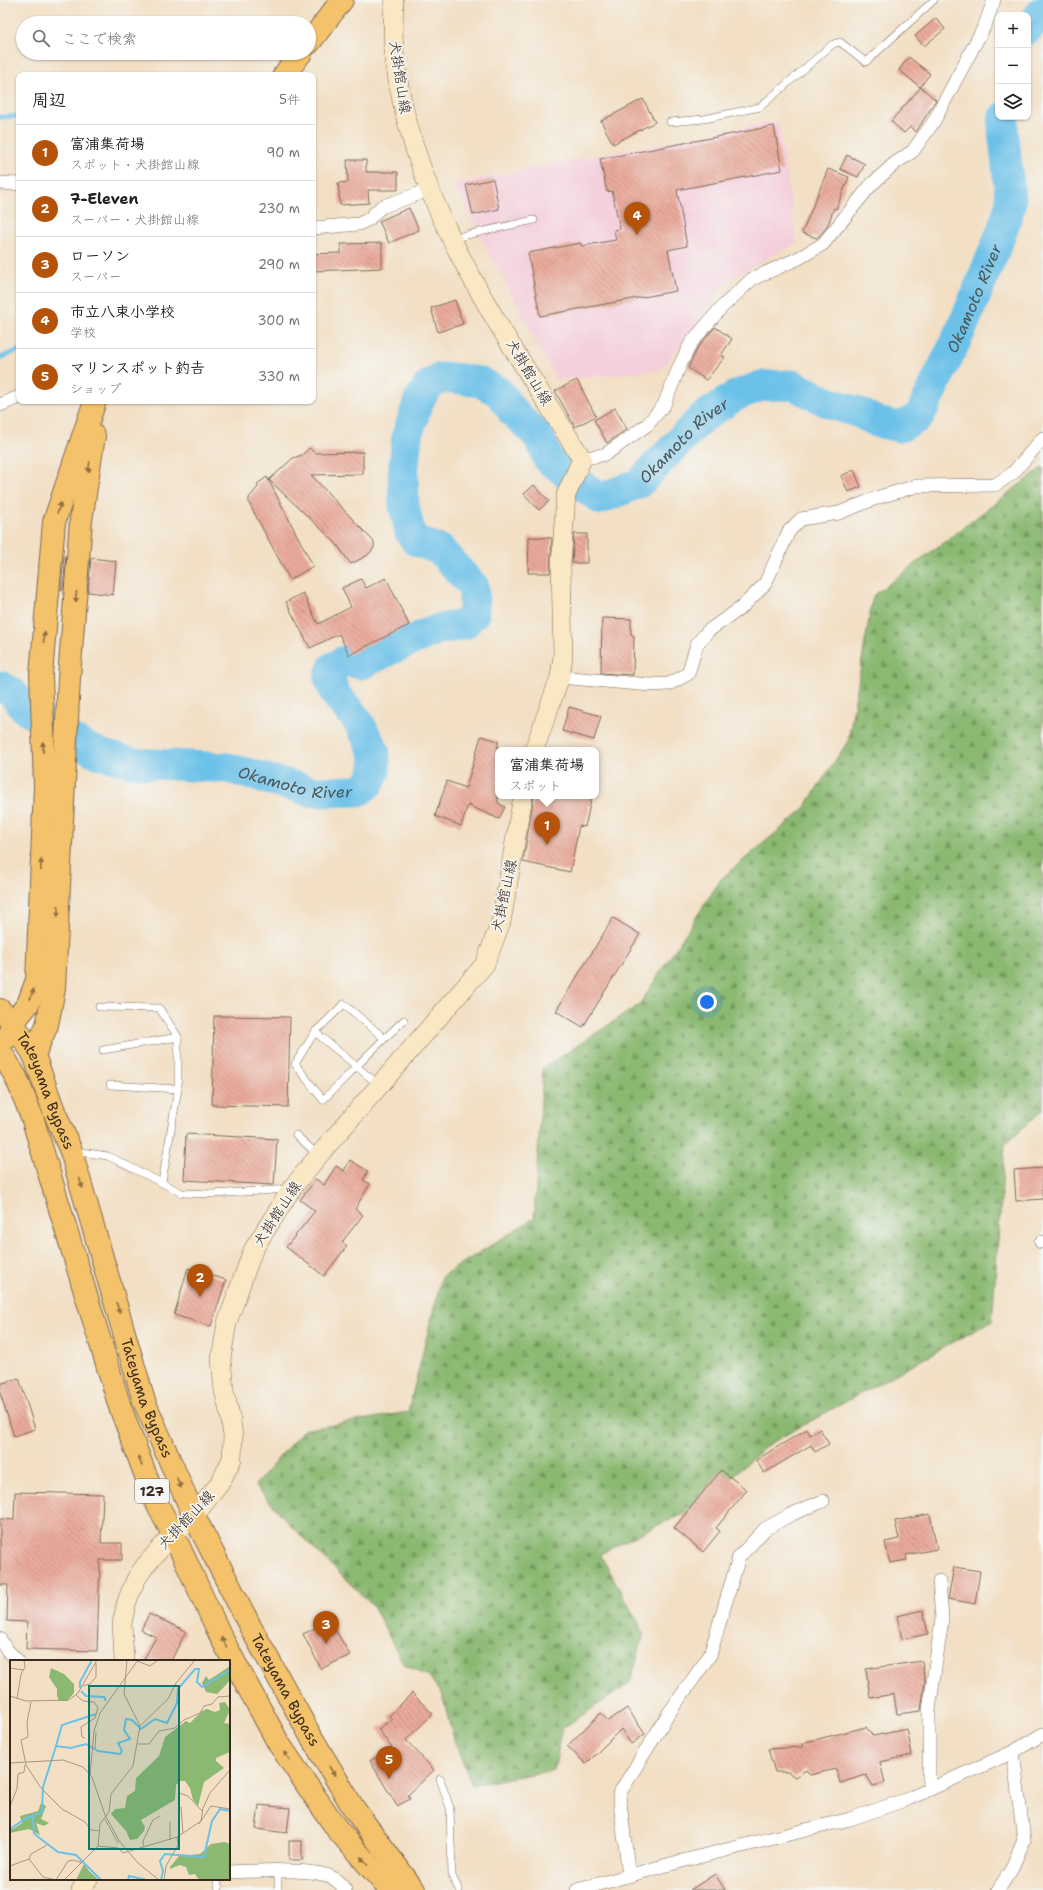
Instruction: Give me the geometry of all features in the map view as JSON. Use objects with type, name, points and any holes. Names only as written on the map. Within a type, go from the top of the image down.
[{"type":"highway","points":[[316,33],[342,0]]},
{"type":"highway","points":[[286,72],[296,60]]},
{"type":"highway","points":[[94,404],[54,522],[41,675],[54,787],[54,989],[47,1025],[34,1055],[1,1052],[7,1017],[28,1004],[37,980],[54,787],[69,678],[81,520],[99,404]]},
{"type":"highway","name":"Tateyama Bypass","points":[[7,1017],[34,1055],[54,1111],[71,1151],[144,1401],[194,1516],[251,1628],[343,1790],[358,1815],[414,1890]]},
{"type":"highway","name":"Tateyama Bypass","points":[[1,1052],[16,1077],[42,1146],[120,1407],[155,1500],[173,1534],[222,1639],[279,1744],[338,1829],[390,1890]]},
{"type":"main road","name":"犬掛館山線","points":[[394,0],[393,38],[401,96],[409,129],[429,190],[450,238],[580,462]]},
{"type":"main road","points":[[535,747],[560,677],[563,656],[561,565],[566,495],[580,462]]},
{"type":"main road","name":"犬掛館山線","points":[[124,1660],[122,1623],[126,1601],[136,1579],[145,1566],[173,1534],[194,1516],[220,1483],[232,1459],[233,1436],[230,1415],[224,1392],[221,1359],[226,1323],[253,1250],[292,1188],[485,964],[501,922],[522,799]]},
{"type":"main road","points":[[81,1890],[87,1880]]},
{"type":"street","points":[[580,462],[606,454],[648,425],[664,405],[680,365],[691,343],[721,308],[752,279],[799,258],[823,244],[871,185],[894,164],[913,151],[934,121],[984,25],[994,0]]},
{"type":"street","points":[[0,183],[16,184]]},
{"type":"street","points":[[316,228],[359,224],[369,219],[381,207],[429,190]]},
{"type":"street","points":[[0,405],[16,397]]},
{"type":"street","points":[[560,677],[650,685],[669,684],[688,674],[697,644],[708,631],[740,608],[765,584],[789,531],[802,519],[839,513],[879,497],[917,486],[995,485],[1013,473],[1043,438]]},
{"type":"street","points":[[629,1876],[619,1794],[669,1713],[710,1655],[739,1557],[765,1530],[790,1515],[823,1501]]},
{"type":"street","points":[[929,1789],[929,1710],[942,1619],[939,1582]]},
{"type":"street","points":[[0,1639],[6,1649],[17,1660]]},
{"type":"street","points":[[577,1890],[850,1819],[908,1799],[1013,1752],[1043,1734]]},
{"type":"street","points":[[998,1890],[1011,1870],[1024,1840],[1013,1752]]},
{"type":"street","points":[[230,1872],[303,1872],[329,1876],[340,1883],[345,1890]]},
{"type":"lane","points":[[670,122],[704,119],[760,107],[833,44],[840,42],[866,62],[934,0]]},
{"type":"lane","points":[[450,238],[534,220]]},
{"type":"lane","points":[[384,1038],[344,1004],[315,1032],[295,1064],[323,1100],[384,1038],[404,1020]]},
{"type":"lane","points":[[99,1007],[159,1008],[178,1037],[178,1089],[162,1182]]},
{"type":"lane","points":[[315,1032],[380,1086]]},
{"type":"lane","points":[[104,1050],[178,1037]]},
{"type":"lane","points":[[110,1085],[178,1089]]},
{"type":"lane","points":[[296,1135],[319,1155]]},
{"type":"lane","points":[[71,1151],[108,1156],[182,1193],[214,1194],[292,1188]]},
{"type":"lane","points":[[440,1779],[450,1808],[452,1876],[459,1890]]},
{"type":"lane","points":[[278,1872],[278,1890]]},
{"type":"lane","points":[[217,1880],[219,1890]]},
{"type":"shaded area","points":[[778,121],[797,243],[730,279],[661,370],[556,380],[453,184]]},
{"type":"green space","points":[[1043,467],[1043,1110],[1005,1144],[992,1321],[769,1444],[694,1510],[649,1529],[600,1554],[644,1633],[630,1683],[563,1728],[554,1770],[472,1785],[455,1743],[442,1695],[429,1676],[404,1665],[373,1606],[295,1530],[255,1485],[303,1430],[408,1412],[442,1276],[534,1218],[543,1068],[639,1005],[721,879],[803,810],[848,741],[873,596]]},
{"type":"building","points":[[936,18],[945,29],[924,46],[915,36]]},
{"type":"building","points":[[909,57],[930,74],[920,87],[899,70]]},
{"type":"building","points":[[921,87],[936,100],[916,132],[910,127],[904,133],[891,121]]},
{"type":"building","points":[[643,99],[655,122],[613,144],[601,121]]},
{"type":"building","points":[[774,126],[782,170],[677,190],[687,246],[668,250],[676,291],[540,316],[528,253],[581,243],[581,246],[616,240],[614,230],[620,229],[612,191],[607,192],[600,159]]},
{"type":"building","points":[[847,155],[865,164],[858,177],[840,169]]},
{"type":"building","points":[[347,160],[366,160],[366,172],[398,172],[398,190],[368,190],[369,203],[340,205],[338,183],[348,182]]},
{"type":"building","points":[[828,169],[849,177],[836,209],[834,208],[827,227],[817,238],[802,233]]},
{"type":"building","points":[[493,179],[499,209],[473,215],[466,185]]},
{"type":"building","points":[[409,208],[419,230],[389,243],[379,221]]},
{"type":"building","points":[[382,243],[382,268],[316,271],[316,254],[341,253],[341,244]]},
{"type":"building","points":[[455,300],[463,324],[438,332],[431,308]]},
{"type":"building","points":[[715,327],[732,339],[721,355],[725,357],[706,380],[688,368],[698,347]]},
{"type":"building","points":[[577,380],[596,416],[575,427],[555,391]]},
{"type":"building","points":[[615,408],[627,429],[607,443],[594,420]]},
{"type":"building","points":[[309,448],[315,453],[363,452],[363,474],[311,475],[374,542],[374,548],[368,555],[351,564],[335,542],[269,480],[293,458],[302,455]]},
{"type":"building","points":[[854,470],[861,487],[848,492],[841,476]]},
{"type":"building","points":[[267,477],[313,566],[290,580],[249,503],[249,498],[258,487],[257,484]]},
{"type":"building","points":[[534,485],[549,501],[539,510],[524,494]]},
{"type":"building","points":[[574,534],[587,534],[587,563],[572,563]]},
{"type":"building","points":[[529,537],[552,538],[550,573],[528,573]]},
{"type":"building","points":[[64,556],[66,556],[63,590],[61,590]]},
{"type":"building","points":[[91,558],[116,561],[113,595],[88,592]]},
{"type":"building","points":[[386,578],[409,625],[349,655],[339,634],[310,648],[286,602],[303,593],[318,624],[351,607],[342,588],[361,579],[366,588]]},
{"type":"building","points":[[602,618],[631,619],[631,635],[634,636],[633,675],[601,673]]},
{"type":"building","points":[[569,707],[601,716],[594,740],[562,731]]},
{"type":"building","points":[[481,736],[498,741],[498,747],[495,747],[495,799],[498,799],[498,803],[505,807],[499,819],[468,805],[461,826],[435,816],[447,781],[466,788]]},
{"type":"building","points":[[534,799],[591,799],[585,827],[579,826],[570,872],[523,862]]},
{"type":"building","points":[[613,918],[640,934],[583,1027],[556,1011]]},
{"type":"building","points":[[214,1016],[290,1017],[288,1107],[212,1105]]},
{"type":"building","points":[[186,1134],[277,1139],[274,1185],[184,1180]]},
{"type":"building","points":[[350,1160],[368,1171],[363,1180],[370,1184],[355,1209],[363,1215],[342,1242],[347,1246],[324,1276],[286,1247],[315,1211],[300,1200],[316,1179],[324,1185],[336,1166],[344,1171]]},
{"type":"building","points":[[1043,1168],[1043,1199],[1016,1201],[1014,1170]]},
{"type":"building","points":[[188,1268],[226,1280],[211,1326],[174,1315]]},
{"type":"building","points":[[19,1378],[35,1429],[14,1436],[0,1393],[0,1384]]},
{"type":"building","points":[[807,1429],[810,1435],[820,1429],[829,1444],[815,1452],[811,1445],[764,1473],[756,1460]]},
{"type":"building","points":[[721,1470],[747,1490],[716,1528],[720,1531],[703,1552],[674,1528]]},
{"type":"building","points":[[15,1492],[103,1494],[101,1543],[122,1543],[122,1560],[100,1560],[97,1651],[26,1649],[27,1622],[7,1621],[8,1585],[0,1585],[0,1519],[14,1520]]},
{"type":"building","points":[[930,1514],[937,1549],[906,1555],[907,1560],[890,1563],[885,1542],[899,1539],[895,1521]]},
{"type":"building","points":[[954,1567],[980,1571],[975,1604],[948,1599]]},
{"type":"building","points":[[923,1610],[928,1634],[902,1639],[897,1616]]},
{"type":"building","points":[[149,1614],[186,1631],[172,1660],[144,1660],[156,1637],[141,1630]]},
{"type":"building","points":[[330,1621],[350,1655],[321,1669],[303,1634]]},
{"type":"building","points":[[922,1661],[925,1682],[921,1711],[897,1714],[894,1694],[870,1698],[866,1669]]},
{"type":"building","points":[[412,1693],[433,1714],[406,1740],[434,1770],[408,1795],[410,1799],[397,1806],[370,1761],[392,1748],[378,1729],[392,1719],[389,1716]]},
{"type":"building","points":[[627,1708],[645,1734],[631,1744],[621,1729],[586,1764],[567,1746],[601,1713],[608,1721]]},
{"type":"building","points":[[866,1727],[873,1736],[907,1729],[912,1755],[880,1762],[885,1783],[873,1786],[866,1775],[840,1783],[836,1769],[810,1775],[806,1770],[795,1777],[788,1772],[775,1772],[768,1749],[803,1747],[802,1743]]},
{"type":"building","points":[[259,1805],[290,1808],[287,1833],[256,1829]]},
{"type":"building","points":[[289,1841],[302,1841],[302,1860],[289,1860]]},
{"type":"building","points":[[715,1874],[725,1890],[690,1890]]},
{"type":"waterway","name":"Okamoto River","points":[[1031,25],[1043,11]]},
{"type":"waterway","points":[[0,117],[16,116]]},
{"type":"waterway","name":"Okamoto River","points":[[0,686],[13,693],[25,709],[83,746],[103,755],[135,763],[228,768],[314,792],[359,791],[369,783],[375,771],[375,753],[358,721],[335,694],[329,677],[333,667],[344,661],[362,664],[438,629],[463,625],[474,614],[474,587],[440,550],[416,541],[410,532],[404,506],[403,474],[407,436],[419,400],[428,386],[441,378],[454,378],[480,382],[499,392],[513,412],[538,436],[549,460],[600,499],[639,483],[702,418],[735,396],[761,386],[793,385],[827,402],[862,414],[877,422],[900,427],[919,417],[962,328],[1001,234],[1011,203],[1003,129],[1004,120]]},
{"type":"waterway","points":[[0,358],[16,351]]},
{"type":"place","name":"市立八束小学校","points":[[637,235]]},
{"type":"place","name":"富浦集荷場","points":[[547,845]]},
{"type":"place","name":"7-Eleven","points":[[200,1297]]},
{"type":"place","name":"ローソン","points":[[326,1644]]},
{"type":"place","name":"マリンスポット釣𠮷","points":[[389,1779]]}]
